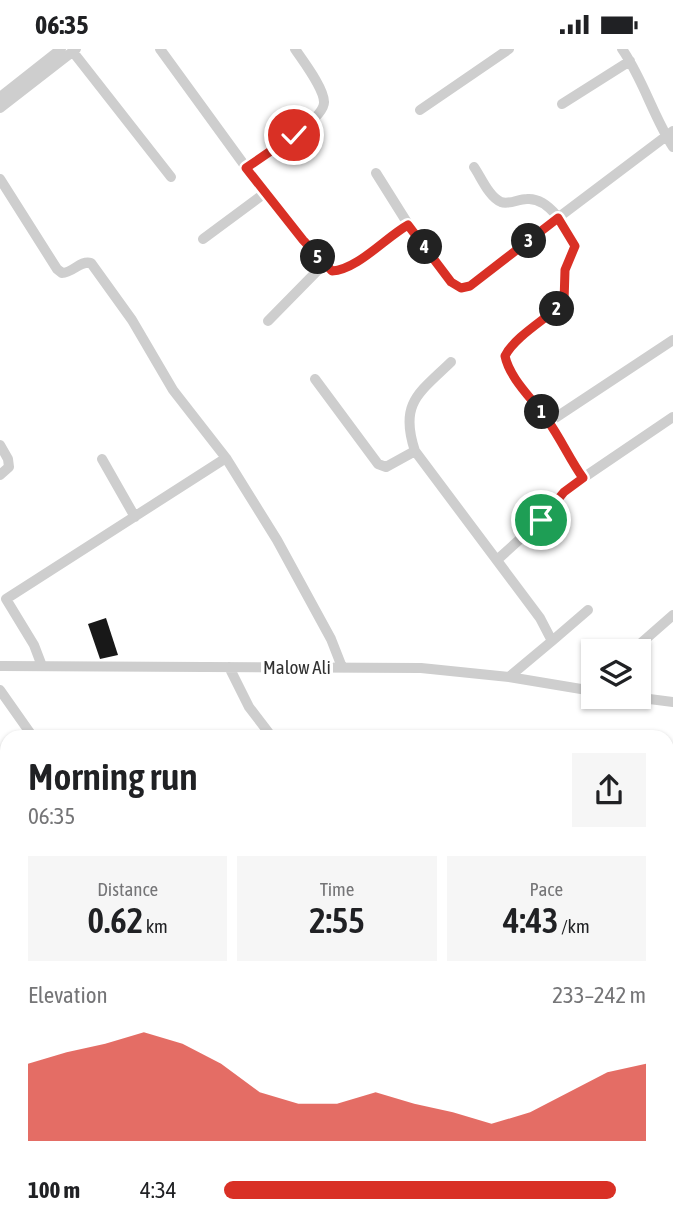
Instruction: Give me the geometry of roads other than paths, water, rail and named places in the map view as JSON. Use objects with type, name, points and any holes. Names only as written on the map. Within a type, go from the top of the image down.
[{"type":"street","points":[[0,97],[61,49]]},
{"type":"street","points":[[160,49],[265,193],[332,271],[341,271],[408,225]]},
{"type":"street","points":[[246,168],[294,135],[323,108],[324,99],[320,90],[295,49]]},
{"type":"street","points":[[419,110],[496,53],[509,49]]},
{"type":"street","points":[[622,49],[669,134],[673,147]]},
{"type":"street","points":[[0,108],[75,51],[171,177]]},
{"type":"street","points":[[562,104],[630,61]]},
{"type":"street","points":[[376,173],[408,225],[451,282],[465,288],[669,134]]},
{"type":"street","points":[[474,167],[499,201],[512,202],[532,198],[546,205],[558,218],[575,246],[565,270],[564,302],[524,335],[505,356],[512,372],[549,422],[583,478]]},
{"type":"street","points":[[0,179],[60,271],[67,273],[86,262],[94,265],[132,320],[173,390],[226,458],[302,582],[342,667]]},
{"type":"street","points":[[203,239],[265,193]]},
{"type":"street","points":[[268,321],[324,264]]},
{"type":"street","points":[[549,422],[673,340]]},
{"type":"street","points":[[452,362],[419,394],[410,411],[409,433],[415,451],[540,618],[552,641]]},
{"type":"street","points":[[315,379],[378,464],[386,467],[415,451]]},
{"type":"street","points":[[497,560],[541,520],[564,492],[673,417]]},
{"type":"street","points":[[0,445],[9,467],[0,475]]},
{"type":"street","points":[[42,666],[34,645],[3,595],[135,517],[226,458]]},
{"type":"street","points":[[102,459],[135,517]]},
{"type":"street","points":[[509,677],[588,610]]},
{"type":"street","points":[[646,639],[673,615]]},
{"type":"street","name":"Malow Ali","points":[[0,666],[421,668],[509,677],[581,689]]},
{"type":"street","points":[[229,667],[249,707],[267,730]]},
{"type":"street","points":[[0,690],[28,730]]},
{"type":"street","points":[[651,699],[673,702]]}]
